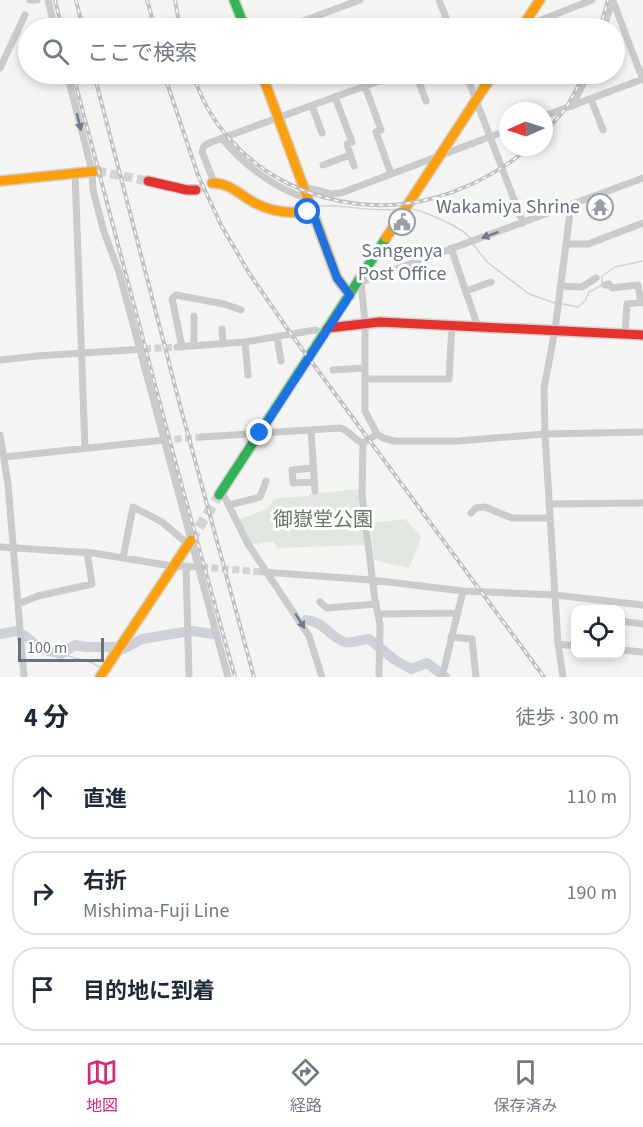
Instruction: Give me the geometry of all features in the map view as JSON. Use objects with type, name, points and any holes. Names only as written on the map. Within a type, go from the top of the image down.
[{"type":"main road","points":[[234,0],[241,18]]},
{"type":"main road","points":[[527,18],[540,0]]},
{"type":"main road","points":[[266,84],[337,278],[350,295]]},
{"type":"main road","points":[[220,492],[360,281],[404,209],[486,84]]},
{"type":"main road","points":[[0,181],[94,171]]},
{"type":"main road","points":[[148,181],[196,190]]},
{"type":"main road","points":[[213,183],[225,184],[268,208],[292,212],[312,211]]},
{"type":"main road","points":[[327,330],[365,322],[643,335]]},
{"type":"main road","points":[[100,677],[189,542]]},
{"type":"street","points":[[30,0],[37,0]]},
{"type":"street","points":[[48,0],[52,18]]},
{"type":"street","points":[[329,0],[333,10]]},
{"type":"street","points":[[311,18],[360,0]]},
{"type":"street","points":[[439,0],[446,18]]},
{"type":"street","points":[[546,18],[592,0]]},
{"type":"street","points":[[607,18],[613,0]]},
{"type":"street","points":[[613,0],[620,18]]},
{"type":"street","points":[[0,68],[18,30]]},
{"type":"street","points":[[553,113],[643,79],[625,32]]},
{"type":"street","points":[[70,84],[94,171],[93,190],[104,232],[119,272],[142,349],[189,542],[199,567],[228,677]]},
{"type":"street","points":[[213,183],[202,152],[204,146],[370,84]]},
{"type":"street","points":[[420,84],[426,101]]},
{"type":"street","points":[[470,84],[522,223]]},
{"type":"street","points":[[572,106],[583,84]]},
{"type":"street","points":[[365,86],[381,130],[376,132],[391,174]]},
{"type":"street","points":[[334,97],[352,142],[347,144],[354,166]]},
{"type":"street","points":[[591,99],[603,130]]},
{"type":"street","points":[[312,106],[322,133]]},
{"type":"street","points":[[304,187],[335,194],[499,133]]},
{"type":"street","points":[[222,138],[249,165],[266,177],[308,199]]},
{"type":"street","points":[[323,165],[351,155]]},
{"type":"street","points":[[75,172],[85,448]]},
{"type":"street","points":[[643,178],[360,281],[365,322],[365,411],[377,434],[389,441],[448,441],[545,434],[643,432]]},
{"type":"street","points":[[563,677],[558,644],[544,388],[555,330],[571,205]]},
{"type":"street","points":[[566,244],[588,244],[643,223]]},
{"type":"street","points":[[452,248],[478,327]]},
{"type":"street","points":[[561,286],[582,287],[596,278]]},
{"type":"street","points":[[466,291],[491,282]]},
{"type":"street","points":[[605,285],[609,284],[612,288],[638,285],[642,302],[627,304],[625,334]]},
{"type":"street","points":[[241,310],[217,302],[176,295],[172,299],[179,347],[245,342],[327,330]]},
{"type":"street","points":[[194,316],[194,346]]},
{"type":"street","points":[[364,379],[448,379],[452,326]]},
{"type":"street","points":[[222,329],[223,344]]},
{"type":"street","points":[[277,337],[281,362]]},
{"type":"street","points":[[245,342],[248,375]]},
{"type":"street","points":[[0,360],[142,349]]},
{"type":"street","points":[[333,370],[364,368]]},
{"type":"street","points":[[202,437],[342,428],[363,443]]},
{"type":"street","points":[[311,430],[315,491]]},
{"type":"street","points":[[363,443],[377,434]]},
{"type":"street","points":[[0,435],[14,548],[24,677]]},
{"type":"street","points":[[4,458],[164,440]]},
{"type":"street","points":[[363,443],[363,500],[378,614],[380,677]]},
{"type":"street","points":[[314,468],[292,470],[293,483],[314,482]]},
{"type":"street","points":[[229,506],[260,497],[266,482]]},
{"type":"street","points":[[220,492],[265,572],[309,636],[322,677]]},
{"type":"street","points":[[549,504],[643,503]]},
{"type":"street","points":[[123,558],[133,507],[155,518],[189,542]]},
{"type":"street","points":[[471,513],[476,508],[485,507],[512,518],[550,518]]},
{"type":"street","points":[[0,547],[87,552],[172,566],[199,567]]},
{"type":"street","points":[[18,604],[38,596],[92,584],[87,552]]},
{"type":"street","points":[[186,566],[189,677]]},
{"type":"street","points":[[265,572],[372,580],[463,591],[555,595],[643,605]]},
{"type":"street","points":[[442,674],[463,591]]},
{"type":"street","points":[[608,601],[608,605]]},
{"type":"street","points":[[320,602],[327,608],[376,604]]},
{"type":"street","points":[[378,614],[458,613]]},
{"type":"street","points":[[625,622],[643,624]]},
{"type":"street","points":[[451,637],[472,639],[476,677]]},
{"type":"street","points":[[558,644],[571,645]]},
{"type":"street","points":[[625,650],[643,652]]},
{"type":"green space","name":"御嶽堂公園","points":[[361,489],[366,545],[277,548],[273,541],[251,545],[238,520],[267,509],[278,498]]},
{"type":"green space","points":[[405,519],[421,536],[409,568],[374,560],[372,523]]},
{"type":"waterway","points":[[319,206],[398,209]]},
{"type":"waterway","points":[[412,209],[453,225],[471,239]]},
{"type":"waterway","points":[[473,244],[487,262],[529,294],[555,303]]},
{"type":"waterway","points":[[563,304],[578,307],[585,301],[589,292],[602,285],[602,276],[615,267],[643,261]]},
{"type":"waterway","points":[[306,620],[313,621],[345,642],[369,639],[395,660],[411,669],[427,663],[445,677]]},
{"type":"waterway","points":[[0,634],[17,631]]},
{"type":"waterway","points":[[192,631],[213,634]]},
{"type":"waterway","points":[[123,649],[142,639],[184,632]]},
{"type":"waterway","points":[[24,635],[41,649],[61,654],[75,645],[114,647]]},
{"type":"waterway","points":[[108,657],[110,647]]},
{"type":"waterway","points":[[61,654],[100,667]]},
{"type":"tunnel","points":[[97,171],[148,181]]},
{"type":"tunnel","points":[[196,190],[212,183]]},
{"type":"tunnel","points":[[144,349],[177,347]]},
{"type":"tunnel","points":[[164,440],[202,437]]},
{"type":"tunnel","points":[[191,540],[219,495]]},
{"type":"tunnel","points":[[201,567],[263,572]]},
{"type":"railway","points":[[55,0],[60,18]]},
{"type":"railway","points":[[76,0],[80,18]]},
{"type":"railway","points":[[147,0],[152,18]]},
{"type":"railway","points":[[175,0],[178,18]]},
{"type":"railway","points":[[603,18],[608,0]]},
{"type":"railway","points":[[76,84],[181,483],[235,677]]},
{"type":"railway","points":[[97,84],[181,409],[254,677]]},
{"type":"railway","points":[[167,84],[198,175],[221,225],[249,273],[291,334],[544,677]]},
{"type":"railway","points":[[197,84],[208,109],[230,139],[257,164],[288,184],[323,197],[359,204],[397,205],[434,198],[485,178],[518,156]]},
{"type":"railway","points":[[553,123],[566,108],[579,84]]},
{"type":"traffic: fast","points":[[234,0],[241,18]]},
{"type":"traffic: fast","points":[[219,495],[386,238]]},
{"type":"traffic: slow","points":[[528,18],[540,0]]},
{"type":"traffic: slow","points":[[266,84],[337,278],[350,295]]},
{"type":"traffic: slow","points":[[386,238],[486,84]]},
{"type":"traffic: slow","points":[[0,181],[97,171]]},
{"type":"traffic: slow","points":[[212,183],[230,187],[255,203],[275,210],[312,211]]},
{"type":"traffic: slow","points":[[100,677],[191,540]]},
{"type":"traffic: jam","points":[[148,181],[196,190]]},
{"type":"traffic: jam","points":[[328,328],[380,322],[643,335]]},
{"type":"place","name":"Wakamiya Shrine","points":[[600,207]]},
{"type":"place","name":"Sangenya Post Office","points":[[402,222]]},
{"type":"route","points":[[260,433],[350,295],[337,278],[312,211],[308,212]]}]
